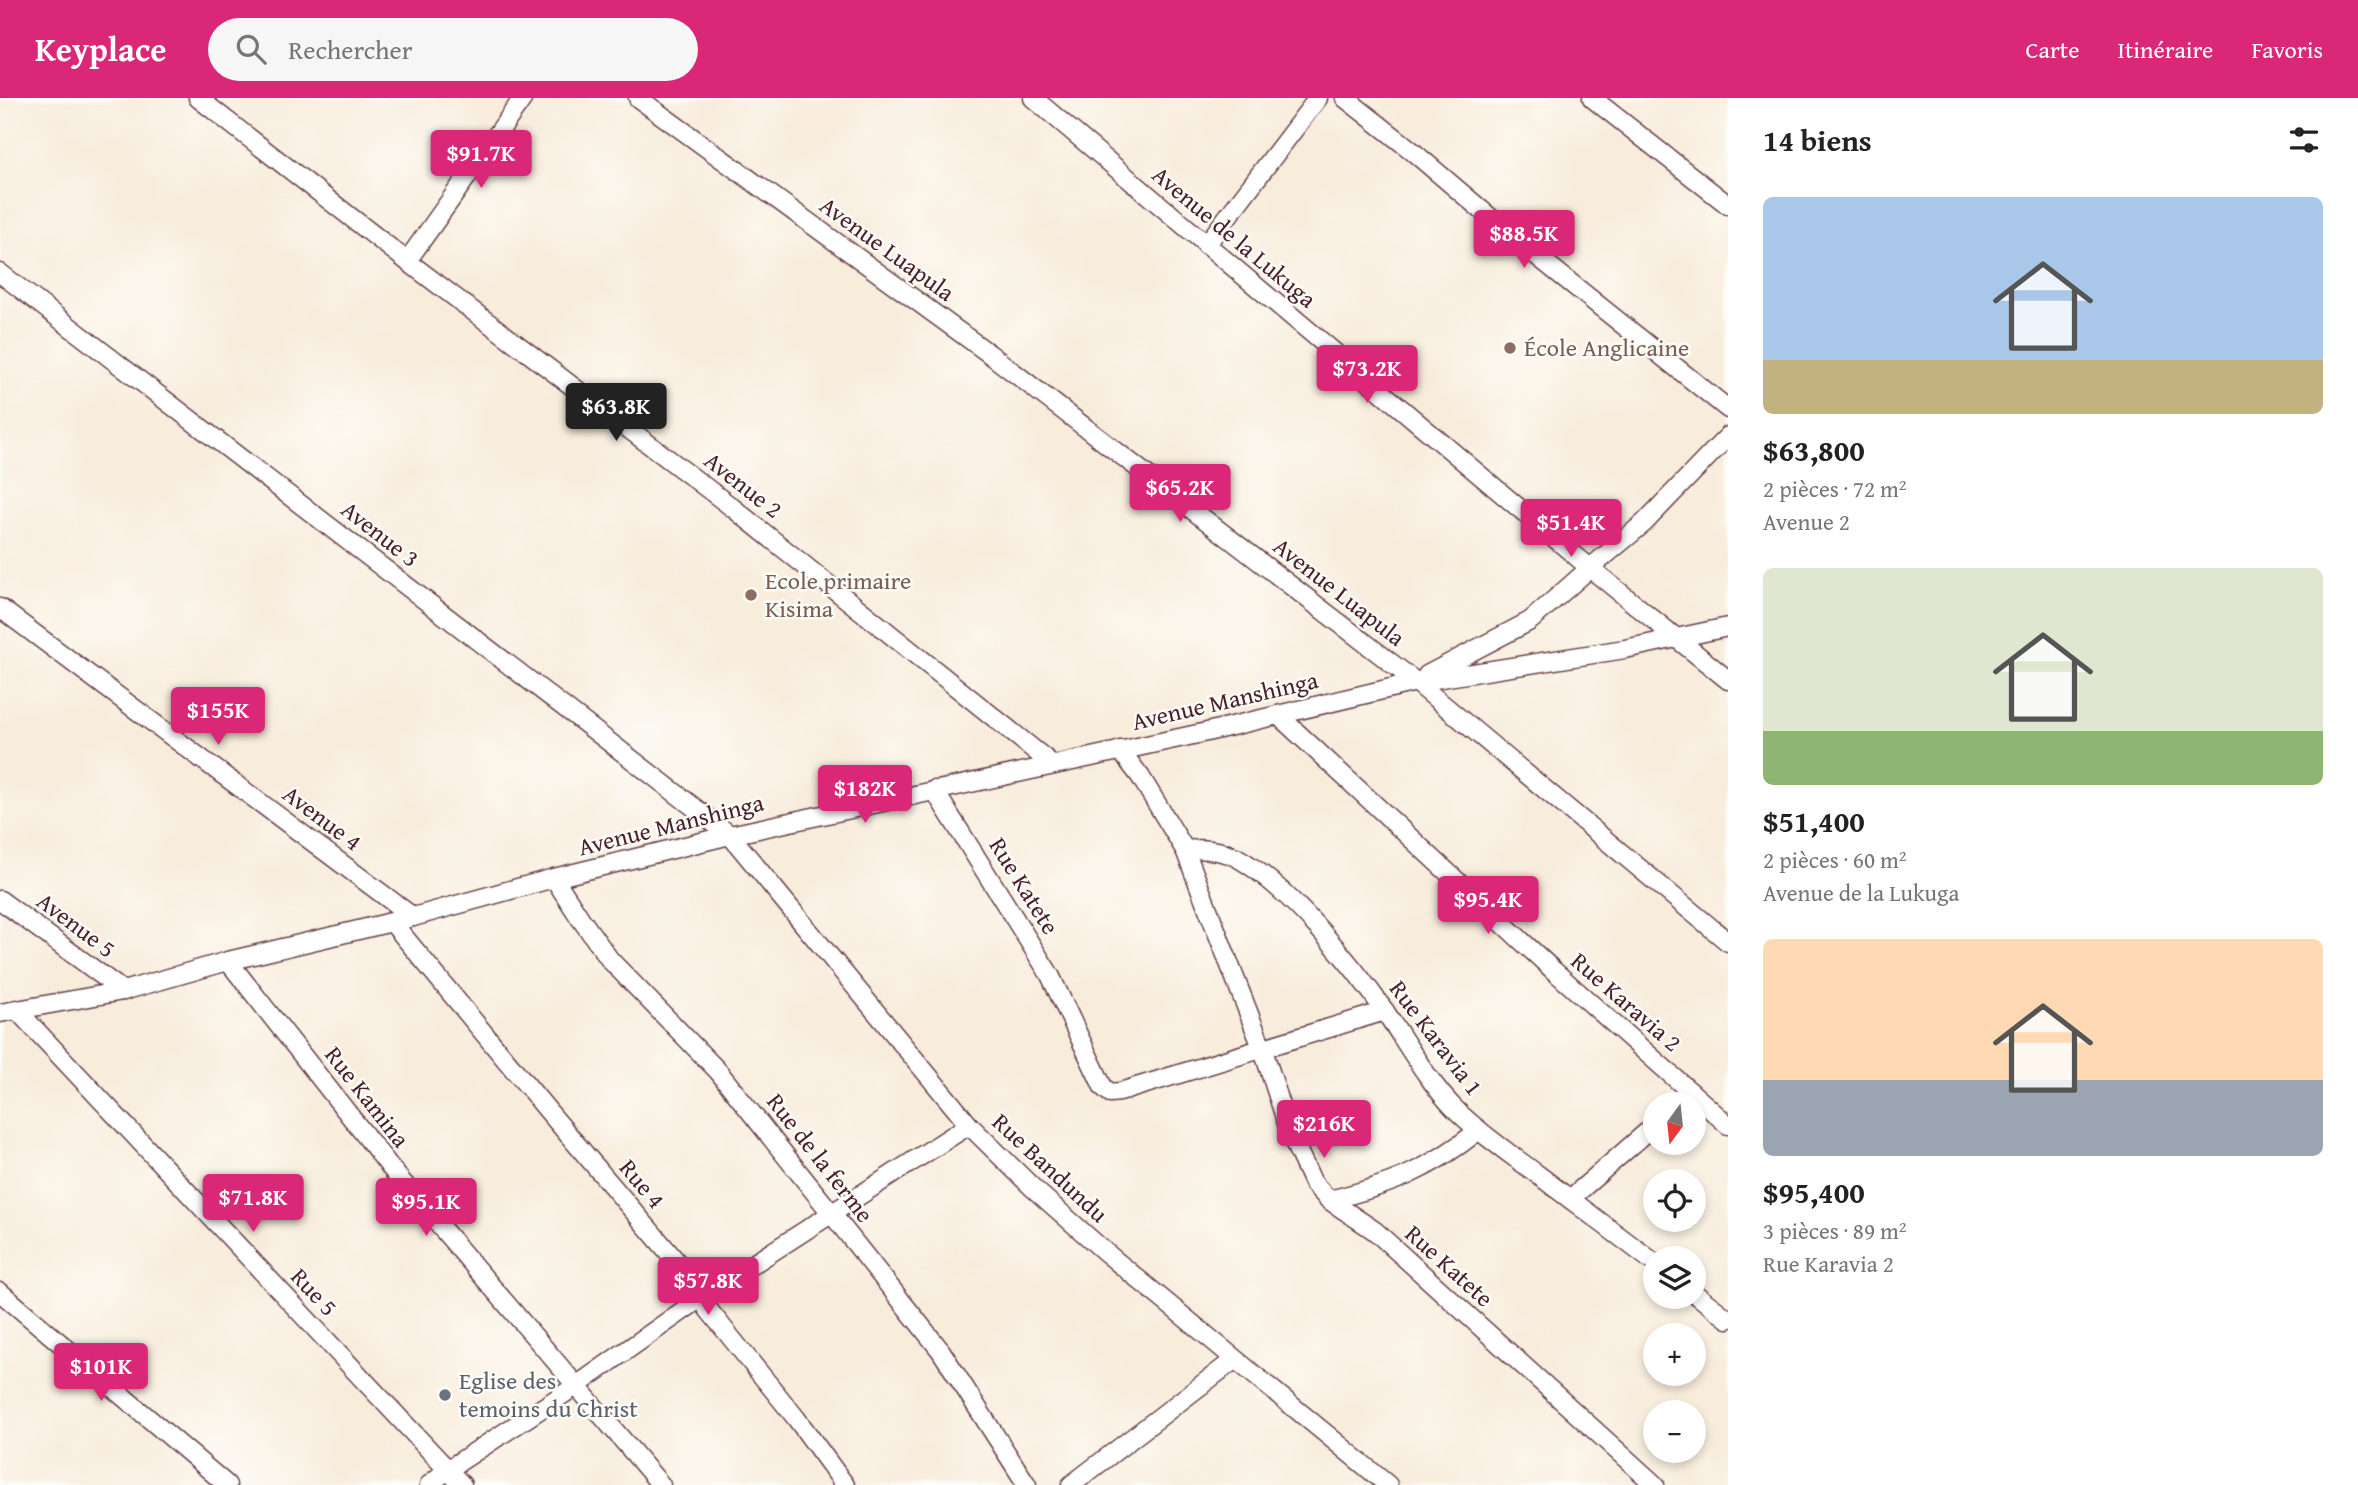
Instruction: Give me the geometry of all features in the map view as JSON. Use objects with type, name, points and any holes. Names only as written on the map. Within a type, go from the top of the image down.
[{"type":"street","name":"Avenue 2","points":[[198,98],[407,261],[733,508],[1053,765]]},
{"type":"street","points":[[407,261],[523,98]]},
{"type":"street","name":"Avenue Luapula","points":[[638,98],[991,355],[1416,681],[1728,942]]},
{"type":"street","name":"Avenue de la Lukuga","points":[[1033,98],[1590,568],[1728,680]]},
{"type":"street","points":[[1206,245],[1318,98]]},
{"type":"street","points":[[1345,98],[1411,150],[1511,236],[1728,409]]},
{"type":"street","points":[[1592,98],[1728,205]]},
{"type":"street","name":"Avenue 3","points":[[0,273],[730,835]]},
{"type":"street","points":[[1416,681],[1530,621],[1644,523],[1728,436]]},
{"type":"street","name":"Avenue 4","points":[[0,608],[413,917]]},
{"type":"street","name":"Avenue Manshinga","points":[[8,1011],[123,991],[228,961],[413,917],[554,878],[730,835],[1278,715],[1416,681],[1612,651],[1728,627]]},
{"type":"street","name":"Rue Karavia 2","points":[[1278,715],[1553,970],[1691,1092]]},
{"type":"street","name":"Rue Katete","points":[[1120,750],[1140,776],[1185,850],[1263,1050],[1290,1136],[1313,1183],[1329,1200],[1375,1231],[1655,1485]]},
{"type":"street","name":"Rue Katete","points":[[934,790],[1050,975],[1103,1087],[1110,1093],[1263,1050],[1385,1011]]},
{"type":"street","name":"Rue Bandundu","points":[[730,835],[969,1125],[1033,1188],[1104,1251],[1388,1485]]},
{"type":"street","name":"Rue Karavia 1","points":[[1185,850],[1208,848],[1236,857],[1268,880],[1336,949],[1385,1011],[1430,1078],[1454,1108],[1479,1130],[1643,1254]]},
{"type":"street","name":"Rue de la ferme","points":[[554,878],[610,960],[718,1071],[941,1351],[1027,1485]]},
{"type":"street","name":"Avenue 5","points":[[0,900],[123,991]]},
{"type":"street","name":"Rue 4","points":[[391,921],[540,1102],[705,1295],[707,1308],[796,1418],[845,1485]]},
{"type":"street","name":"Rue Kamina","points":[[228,961],[398,1177],[660,1485]]},
{"type":"street","name":"Rue 5","points":[[8,1011],[462,1485]]},
{"type":"street","name":"Rue Karavia 2","points":[[1706,1105],[1728,1125]]},
{"type":"street","points":[[429,1485],[447,1470],[576,1386],[705,1295],[969,1125]]},
{"type":"street","points":[[1329,1200],[1379,1188],[1415,1174],[1456,1149],[1479,1130]]},
{"type":"street","points":[[1570,1199],[1643,1135]]},
{"type":"street","points":[[0,1292],[227,1485]]},
{"type":"street","points":[[1706,1302],[1728,1319]]},
{"type":"street","points":[[1071,1485],[1234,1360]]},
{"type":"place","name":"École Anglicaine","points":[[1510,348]]},
{"type":"place","name":"Ecole primaire Kisima","points":[[751,595]]},
{"type":"place","name":"Eglise des temoins du Christ","points":[[445,1395]]}]
